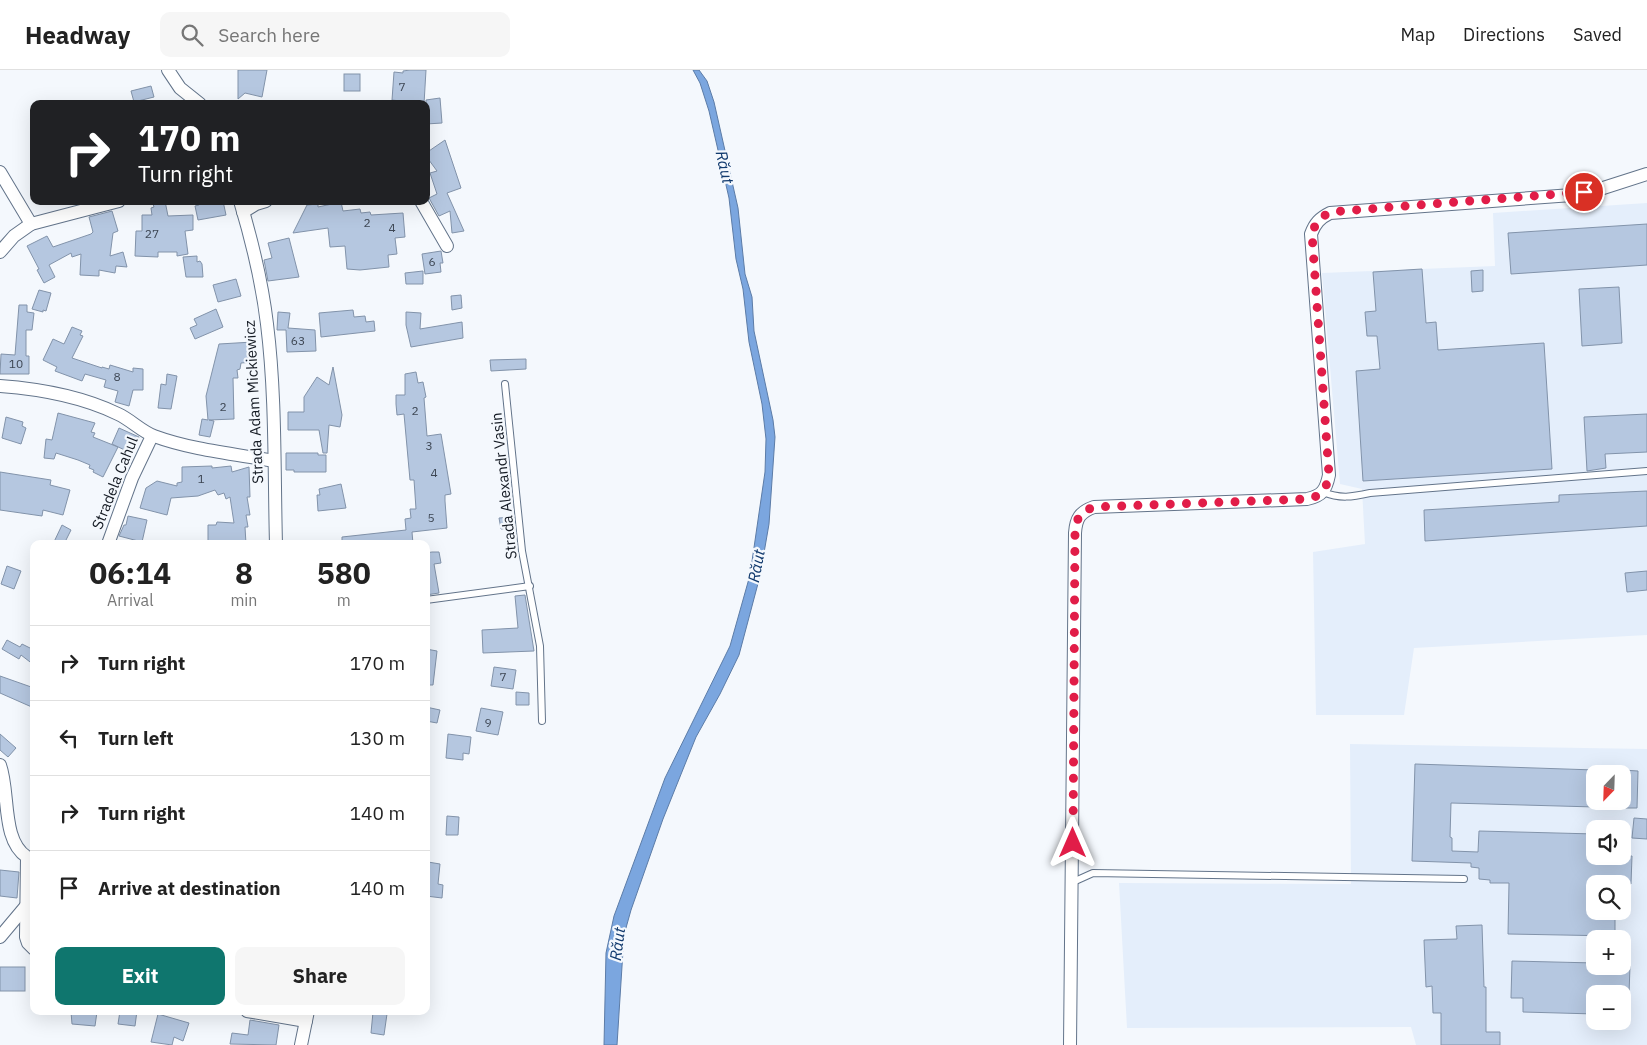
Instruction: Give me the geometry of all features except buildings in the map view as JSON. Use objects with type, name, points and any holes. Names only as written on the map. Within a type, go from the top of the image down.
[{"type":"street","points":[[168,70],[180,88],[195,100]]},
{"type":"street","points":[[0,172],[31,224]]},
{"type":"street","points":[[1070,1045],[1075,533],[1078,517],[1084,511],[1094,507],[1307,499],[1317,497],[1323,492],[1329,475],[1312,234],[1314,226],[1320,218],[1330,212],[1572,195],[1597,190],[1647,174]]},
{"type":"street","points":[[0,252],[14,236],[31,224],[103,205]]},
{"type":"street","points":[[423,205],[446,246]]},
{"type":"street","name":"Strada Adam Mickiewicz","points":[[242,206],[260,280],[267,323],[272,392],[276,540]]},
{"type":"street","points":[[0,386],[31,388],[87,401],[121,415],[152,436],[198,447],[274,461]]},
{"type":"street","name":"Stradela Cahul","points":[[109,540],[132,478],[152,436]]},
{"type":"street","points":[[0,765],[11,834],[17,849],[30,857]]},
{"type":"street","points":[[30,868],[26,906],[26,937],[30,945]]},
{"type":"street","points":[[0,937],[26,906]]},
{"type":"street","points":[[301,1045],[307,1016]]},
{"type":"lane","name":"Strada Alexandr Vasin","points":[[505,384],[522,552],[540,646],[542,721]]},
{"type":"lane","points":[[1323,492],[1336,498],[1352,497],[1370,493],[1647,471]]},
{"type":"lane","points":[[430,599],[530,586]]},
{"type":"lane","points":[[1073,882],[1093,873],[1464,879]]},
{"type":"shaded area","points":[[1647,203],[1647,635],[1414,648],[1404,715],[1316,715],[1313,552],[1365,544],[1362,489],[1340,484],[1322,273],[1495,266],[1493,213]]},
{"type":"shaded area","points":[[1350,744],[1647,749],[1647,1045],[1416,1045],[1411,1027],[1127,1028],[1119,883],[1351,884]]},
{"type":"water","name":"Răut","points":[[693,70],[699,70],[707,81],[714,102],[738,208],[745,274],[752,297],[754,331],[775,437],[769,524],[760,576],[739,655],[696,737],[663,819],[631,910],[624,935],[617,1045],[604,1045],[606,953],[614,916],[665,778],[730,646],[750,575],[765,472],[766,439],[762,404],[749,342],[729,198],[709,111],[700,83]]},
{"type":"route","points":[[1073,843],[1075,533],[1078,517],[1084,511],[1094,507],[1307,499],[1317,497],[1323,492],[1329,475],[1312,234],[1314,226],[1320,218],[1330,212],[1572,195],[1584,192]]}]
